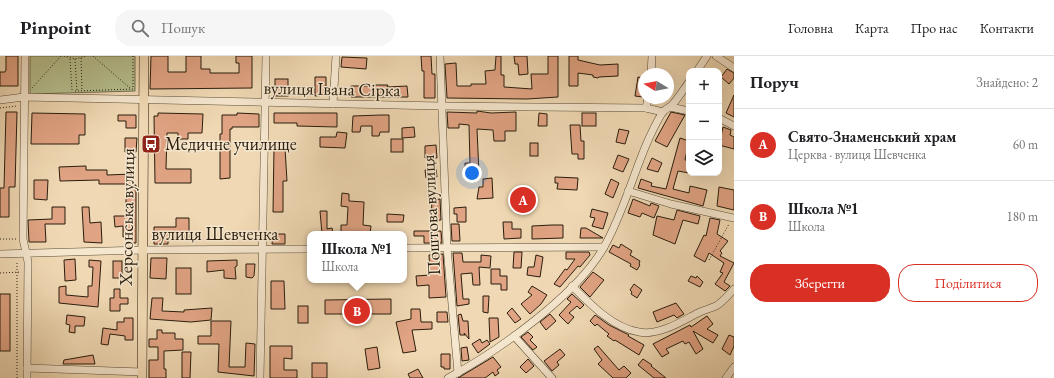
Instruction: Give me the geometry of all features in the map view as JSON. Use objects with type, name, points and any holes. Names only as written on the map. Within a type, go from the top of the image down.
[{"type":"main road","name":"Херсонська вулиця","points":[[142,375],[145,101],[144,56]]},
{"type":"street","points":[[25,56],[23,239],[28,262],[27,378]]},
{"type":"street","points":[[260,378],[266,56]]},
{"type":"street","points":[[333,104],[336,56]]},
{"type":"street","name":"Поштова вулиця","points":[[440,56],[447,247],[458,373]]},
{"type":"street","points":[[651,68],[652,56]]},
{"type":"street","points":[[699,68],[707,56]]},
{"type":"street","points":[[716,56],[734,68]]},
{"type":"street","points":[[448,378],[514,336],[551,306],[593,264],[604,247],[663,112],[670,107],[686,86]]},
{"type":"street","name":"вулиця Івана Сірка","points":[[0,100],[24,97],[145,101],[646,108],[663,112]]},
{"type":"street","points":[[646,108],[647,104]]},
{"type":"street","points":[[670,107],[686,110]]},
{"type":"street","points":[[722,120],[734,126]]},
{"type":"street","points":[[628,191],[671,204],[733,218]]},
{"type":"street","points":[[407,248],[604,247]]},
{"type":"street","name":"вулиця Шевченка","points":[[0,254],[143,250],[307,249]]},
{"type":"street","points":[[572,286],[607,316],[629,329],[640,333],[656,331],[669,327],[700,311],[718,305],[734,289]]},
{"type":"street","points":[[514,336],[552,378]]},
{"type":"street","points":[[726,378],[734,367]]},
{"type":"street","points":[[27,368],[142,375]]},
{"type":"path","points":[[31,88],[61,56]]},
{"type":"path","points":[[64,56],[70,59],[86,56]]},
{"type":"path","points":[[93,56],[130,89]]},
{"type":"path","points":[[70,59],[72,91],[133,89],[134,56]]},
{"type":"path","points":[[81,58],[82,90]]},
{"type":"path","points":[[75,59],[77,90]]},
{"type":"path","points":[[0,108],[24,106]]},
{"type":"path","points":[[709,260],[726,233],[733,218]]},
{"type":"path","points":[[0,239],[23,239]]},
{"type":"path","points":[[0,272],[28,272]]},
{"type":"green space","points":[[30,56],[135,56],[135,91],[30,94]]},
{"type":"building","points":[[6,56],[18,56],[18,86],[0,86],[0,72],[5,72],[6,70]]},
{"type":"building","points":[[151,56],[168,56],[168,72],[186,72],[186,56],[201,56],[201,69],[210,69],[210,73],[239,73],[239,63],[236,63],[236,56],[252,56],[252,88],[150,89]]},
{"type":"building","points":[[421,56],[431,56],[432,74],[435,74],[435,98],[424,98],[424,71],[422,71]]},
{"type":"building","points":[[496,56],[501,56],[501,75],[504,75],[504,87],[532,89],[531,74],[548,74],[548,56],[558,56],[558,97],[527,99],[447,98],[445,64],[456,63],[457,86],[486,84],[485,71],[495,70]]},
{"type":"building","points":[[514,56],[527,56],[528,74],[519,75],[518,64],[515,64]]},
{"type":"building","points":[[569,56],[578,56],[578,60],[600,65],[618,64],[618,76],[598,78],[593,77],[593,75],[578,73],[578,86],[569,86]]},
{"type":"building","points":[[342,57],[367,58],[366,69],[341,67]]},
{"type":"building","points":[[727,69],[734,73],[734,78],[729,84],[722,78]]},
{"type":"building","points":[[315,77],[326,77],[326,95],[315,96]]},
{"type":"building","points":[[638,77],[638,96],[635,96]]},
{"type":"building","points":[[275,79],[288,79],[288,96],[275,96]]},
{"type":"building","points":[[388,85],[387,87],[407,86],[408,97],[351,97],[351,86]]},
{"type":"building","points":[[734,95],[734,117],[726,113]]},
{"type":"building","points":[[477,111],[491,113],[516,112],[516,131],[505,131],[505,141],[494,141],[493,130],[477,129],[479,173],[465,174],[465,163],[470,163],[469,125],[459,124],[459,128],[448,128],[447,112],[477,113]]},
{"type":"building","points":[[6,112],[17,112],[15,187],[9,187],[9,217],[0,217],[0,188],[4,188]]},
{"type":"building","points":[[671,112],[685,115],[667,147],[655,141]]},
{"type":"building","points":[[32,113],[85,114],[85,135],[79,135],[79,144],[31,144]]},
{"type":"building","points":[[158,113],[203,114],[202,133],[188,133],[188,139],[178,139],[178,133],[167,133],[166,169],[191,169],[191,183],[155,183],[154,116],[158,116]]},
{"type":"building","points":[[237,113],[259,114],[259,127],[232,127],[232,129],[230,129],[230,178],[220,179],[220,134],[222,134],[222,115],[237,115]]},
{"type":"building","points":[[274,113],[337,113],[337,127],[297,126],[297,123],[274,123]]},
{"type":"building","points":[[539,113],[547,114],[547,126],[538,126]]},
{"type":"building","points":[[582,113],[596,113],[596,126],[582,126]]},
{"type":"building","points":[[118,115],[136,115],[136,128],[126,128],[126,121],[118,121]]},
{"type":"building","points":[[389,115],[389,132],[380,132],[379,136],[372,136],[372,126],[361,126],[360,132],[352,132],[353,116]]},
{"type":"building","points":[[570,125],[580,125],[581,141],[584,141],[584,159],[578,159],[578,154],[572,154]]},
{"type":"building","points":[[414,127],[415,137],[402,138],[402,128]]},
{"type":"building","points":[[723,127],[731,130],[730,135],[734,137],[734,149],[722,146]]},
{"type":"building","points":[[619,129],[629,131],[625,144],[616,142]]},
{"type":"building","points":[[337,132],[347,133],[345,148],[320,147],[320,137],[336,137]]},
{"type":"building","points":[[125,138],[137,138],[136,152],[125,152]]},
{"type":"building","points":[[680,138],[686,140],[686,172],[678,171],[673,189],[689,193],[690,186],[707,190],[703,206],[638,188],[641,179],[652,183],[651,186],[666,189]]},
{"type":"building","points":[[391,139],[403,139],[403,152],[391,152]]},
{"type":"building","points":[[530,143],[538,143],[538,156],[530,156]]},
{"type":"building","points":[[436,145],[437,158],[425,158],[425,146]]},
{"type":"building","points":[[274,148],[285,148],[287,181],[283,181],[283,212],[273,212]]},
{"type":"building","points":[[618,155],[629,159],[623,172],[613,168]]},
{"type":"building","points":[[652,158],[662,163],[658,172],[647,169]]},
{"type":"building","points":[[86,166],[86,170],[107,170],[107,175],[132,174],[132,185],[136,185],[136,243],[131,243],[131,237],[123,237],[123,226],[115,227],[114,216],[126,216],[126,184],[99,184],[99,180],[60,181],[59,167]]},
{"type":"building","points":[[436,169],[437,177],[426,178],[425,170]]},
{"type":"building","points":[[555,177],[578,178],[577,190],[557,189],[558,183],[555,183]]},
{"type":"building","points":[[492,178],[493,198],[477,199],[479,187],[483,187],[483,179]]},
{"type":"building","points":[[611,179],[619,183],[613,198],[605,194]]},
{"type":"building","points":[[34,180],[48,180],[47,200],[34,199]]},
{"type":"building","points":[[523,187],[530,193],[530,212],[518,213],[518,207],[516,207],[516,193]]},
{"type":"building","points":[[719,187],[734,190],[734,210],[717,206]]},
{"type":"building","points":[[342,193],[349,194],[349,201],[364,202],[363,225],[371,226],[370,231],[341,231],[341,225],[347,225],[348,207],[341,206]]},
{"type":"building","points":[[440,199],[441,220],[431,221],[432,200]]},
{"type":"building","points":[[633,199],[650,206],[651,203],[659,206],[654,218],[642,213],[640,217],[628,213]]},
{"type":"building","points":[[52,207],[65,207],[65,224],[45,224],[46,242],[29,242],[28,220],[52,219]]},
{"type":"building","points":[[82,207],[89,207],[90,223],[101,222],[102,243],[84,242]]},
{"type":"building","points":[[466,207],[466,222],[457,222],[457,214],[454,214],[454,208]]},
{"type":"building","points":[[592,209],[608,213],[603,229],[592,226],[595,218],[590,217]]},
{"type":"building","points":[[677,210],[700,216],[698,224],[683,220],[675,244],[653,235],[657,216],[674,220]]},
{"type":"building","points":[[320,211],[327,211],[327,229],[332,228],[332,231],[322,231]]},
{"type":"building","points":[[387,214],[404,215],[403,222],[387,222]]},
{"type":"building","points":[[176,218],[189,218],[189,238],[168,238],[168,244],[154,244],[154,227],[176,227]]},
{"type":"building","points":[[710,218],[720,220],[717,234],[728,241],[720,251],[722,253],[720,256],[734,263],[724,282],[730,286],[725,291],[715,284],[723,273],[720,272],[724,263],[709,253],[705,262],[694,256],[704,235],[706,236]]},
{"type":"building","points":[[503,222],[512,222],[512,229],[521,229],[521,238],[504,239]]},
{"type":"building","points":[[451,224],[459,224],[460,241],[452,241]]},
{"type":"building","points":[[563,225],[563,238],[532,239],[532,226]]},
{"type":"building","points":[[581,228],[586,228],[603,238],[580,238]]},
{"type":"building","points":[[414,231],[441,231],[442,243],[424,243],[424,236],[414,236]]},
{"type":"building","points":[[273,234],[285,234],[285,244],[272,244]]},
{"type":"building","points":[[621,244],[632,251],[630,255],[640,261],[640,265],[637,270],[630,266],[631,264],[609,252],[613,245],[619,248]]},
{"type":"building","points":[[514,252],[522,252],[521,268],[513,268]]},
{"type":"building","points":[[566,252],[589,252],[590,255],[580,267],[578,266],[560,287],[554,284],[565,269],[567,270],[575,259],[566,259]]},
{"type":"building","points":[[453,253],[462,253],[463,262],[481,262],[481,255],[491,256],[490,268],[479,267],[480,285],[473,285],[472,273],[461,274],[463,299],[469,299],[469,304],[457,306]]},
{"type":"building","points":[[443,254],[446,297],[429,298],[429,285],[417,286],[416,276],[430,275],[429,255]]},
{"type":"building","points":[[536,255],[543,257],[540,277],[527,275],[528,267],[534,267]]},
{"type":"building","points":[[151,258],[167,258],[166,279],[150,278]]},
{"type":"building","points":[[75,259],[76,280],[65,281],[64,260]]},
{"type":"building","points":[[89,260],[101,261],[98,307],[59,303],[59,287],[66,286],[66,295],[88,297],[88,286],[92,286],[93,267],[89,267]]},
{"type":"building","points":[[237,260],[237,266],[235,267],[236,279],[224,278],[224,270],[207,272],[207,261]]},
{"type":"building","points":[[113,261],[122,261],[122,278],[113,278]]},
{"type":"building","points":[[246,264],[255,264],[254,276],[252,278],[246,277]]},
{"type":"building","points":[[176,268],[191,268],[191,294],[176,294]]},
{"type":"building","points":[[491,269],[500,269],[500,276],[507,276],[507,290],[501,290],[501,284],[491,284]]},
{"type":"building","points":[[593,272],[604,280],[590,297],[580,287]]},
{"type":"building","points":[[691,276],[696,278],[697,276],[703,282],[700,287],[688,281]]},
{"type":"building","points":[[271,281],[284,281],[285,309],[271,309]]},
{"type":"building","points":[[634,284],[642,290],[637,298],[631,294],[632,292],[630,290]]},
{"type":"building","points":[[532,286],[547,295],[541,304],[530,314],[521,304],[532,295],[528,292]]},
{"type":"building","points":[[114,289],[120,289],[120,298],[128,298],[128,304],[120,304],[120,311],[110,311],[110,298],[114,298]]},
{"type":"building","points":[[0,294],[10,294],[10,351],[0,351]]},
{"type":"building","points":[[572,294],[584,305],[580,309],[577,306],[569,313],[574,317],[568,324],[559,315],[571,302],[567,299]]},
{"type":"building","points":[[483,296],[489,296],[488,313],[483,312]]},
{"type":"building","points":[[152,298],[163,298],[162,311],[184,312],[184,310],[212,308],[211,320],[191,322],[150,319]]},
{"type":"building","points":[[391,299],[391,314],[368,314],[368,319],[349,319],[349,314],[325,314],[325,300]]},
{"type":"building","points":[[676,303],[684,314],[677,318],[674,315],[657,322],[653,312]]},
{"type":"building","points":[[298,306],[308,306],[308,323],[298,323]]},
{"type":"building","points":[[512,308],[521,319],[515,323],[507,313]]},
{"type":"building","points":[[411,309],[420,309],[421,322],[432,322],[432,329],[412,330],[416,351],[403,353],[396,322],[411,319]]},
{"type":"building","points":[[437,312],[447,312],[448,322],[437,322]]},
{"type":"building","points":[[461,314],[463,321],[468,321],[469,339],[464,333],[465,335],[460,335],[458,315]]},
{"type":"building","points":[[550,314],[556,321],[546,330],[540,322]]},
{"type":"building","points":[[67,315],[85,317],[84,326],[75,326],[75,333],[69,332],[70,325],[66,324]]},
{"type":"building","points":[[595,315],[609,325],[629,335],[628,336],[644,345],[639,355],[607,336],[609,334],[597,324],[595,326],[590,321]]},
{"type":"building","points":[[707,316],[713,324],[707,329],[718,335],[713,343],[693,331],[703,349],[696,354],[689,342],[685,344],[683,341],[666,349],[669,353],[662,357],[653,344],[690,325],[691,327]]},
{"type":"building","points":[[124,318],[133,318],[133,340],[125,340],[125,336],[110,334],[108,345],[101,344],[103,328],[117,330],[117,322],[124,322]]},
{"type":"building","points":[[489,318],[498,318],[499,337],[490,342]]},
{"type":"building","points":[[211,321],[231,321],[229,367],[245,367],[246,343],[255,344],[254,376],[218,372],[219,344],[198,344],[198,336],[211,336]]},
{"type":"building","points":[[157,330],[162,330],[162,333],[175,333],[175,339],[183,339],[183,350],[164,351],[164,369],[166,369],[166,378],[149,378],[149,360],[158,360],[158,347],[149,347],[149,339],[157,339]]},
{"type":"building","points":[[528,332],[533,337],[530,340],[537,347],[533,350],[521,337]]},
{"type":"building","points":[[729,335],[734,337],[734,346],[730,355],[722,349]]},
{"type":"building","points":[[480,339],[482,343],[487,340],[490,344],[478,353],[472,344]]},
{"type":"building","points":[[270,346],[292,346],[292,359],[284,358],[284,370],[297,370],[297,378],[270,378]]},
{"type":"building","points":[[598,346],[619,370],[624,366],[631,373],[626,378],[613,378],[598,364],[602,360],[594,349]]},
{"type":"building","points":[[377,347],[380,368],[368,370],[365,349]]},
{"type":"building","points":[[467,347],[469,360],[462,361],[461,348]]},
{"type":"building","points":[[560,349],[565,355],[557,362],[559,365],[552,371],[544,361]]},
{"type":"building","points":[[182,352],[191,352],[190,378],[182,378]]},
{"type":"building","points":[[441,354],[450,354],[450,369],[444,369],[444,367],[441,367]]},
{"type":"building","points":[[93,355],[95,364],[63,364],[64,360]]},
{"type":"building","points":[[493,357],[501,367],[497,370],[499,373],[495,376],[493,372],[485,378],[458,378]]},
{"type":"building","points":[[528,359],[534,366],[526,373],[520,367]]},
{"type":"building","points":[[643,359],[666,378],[654,378],[638,365]]},
{"type":"building","points":[[312,363],[327,363],[327,378],[312,378]]},
{"type":"building","points":[[418,369],[423,378],[410,378],[408,374]]},
{"type":"place","name":"Медичне училище","points":[[151,144]]},
{"type":"place","name":"Свято-Знаменський храм","points":[[523,200]]},
{"type":"place","name":"Школа №1","points":[[357,311]]}]
